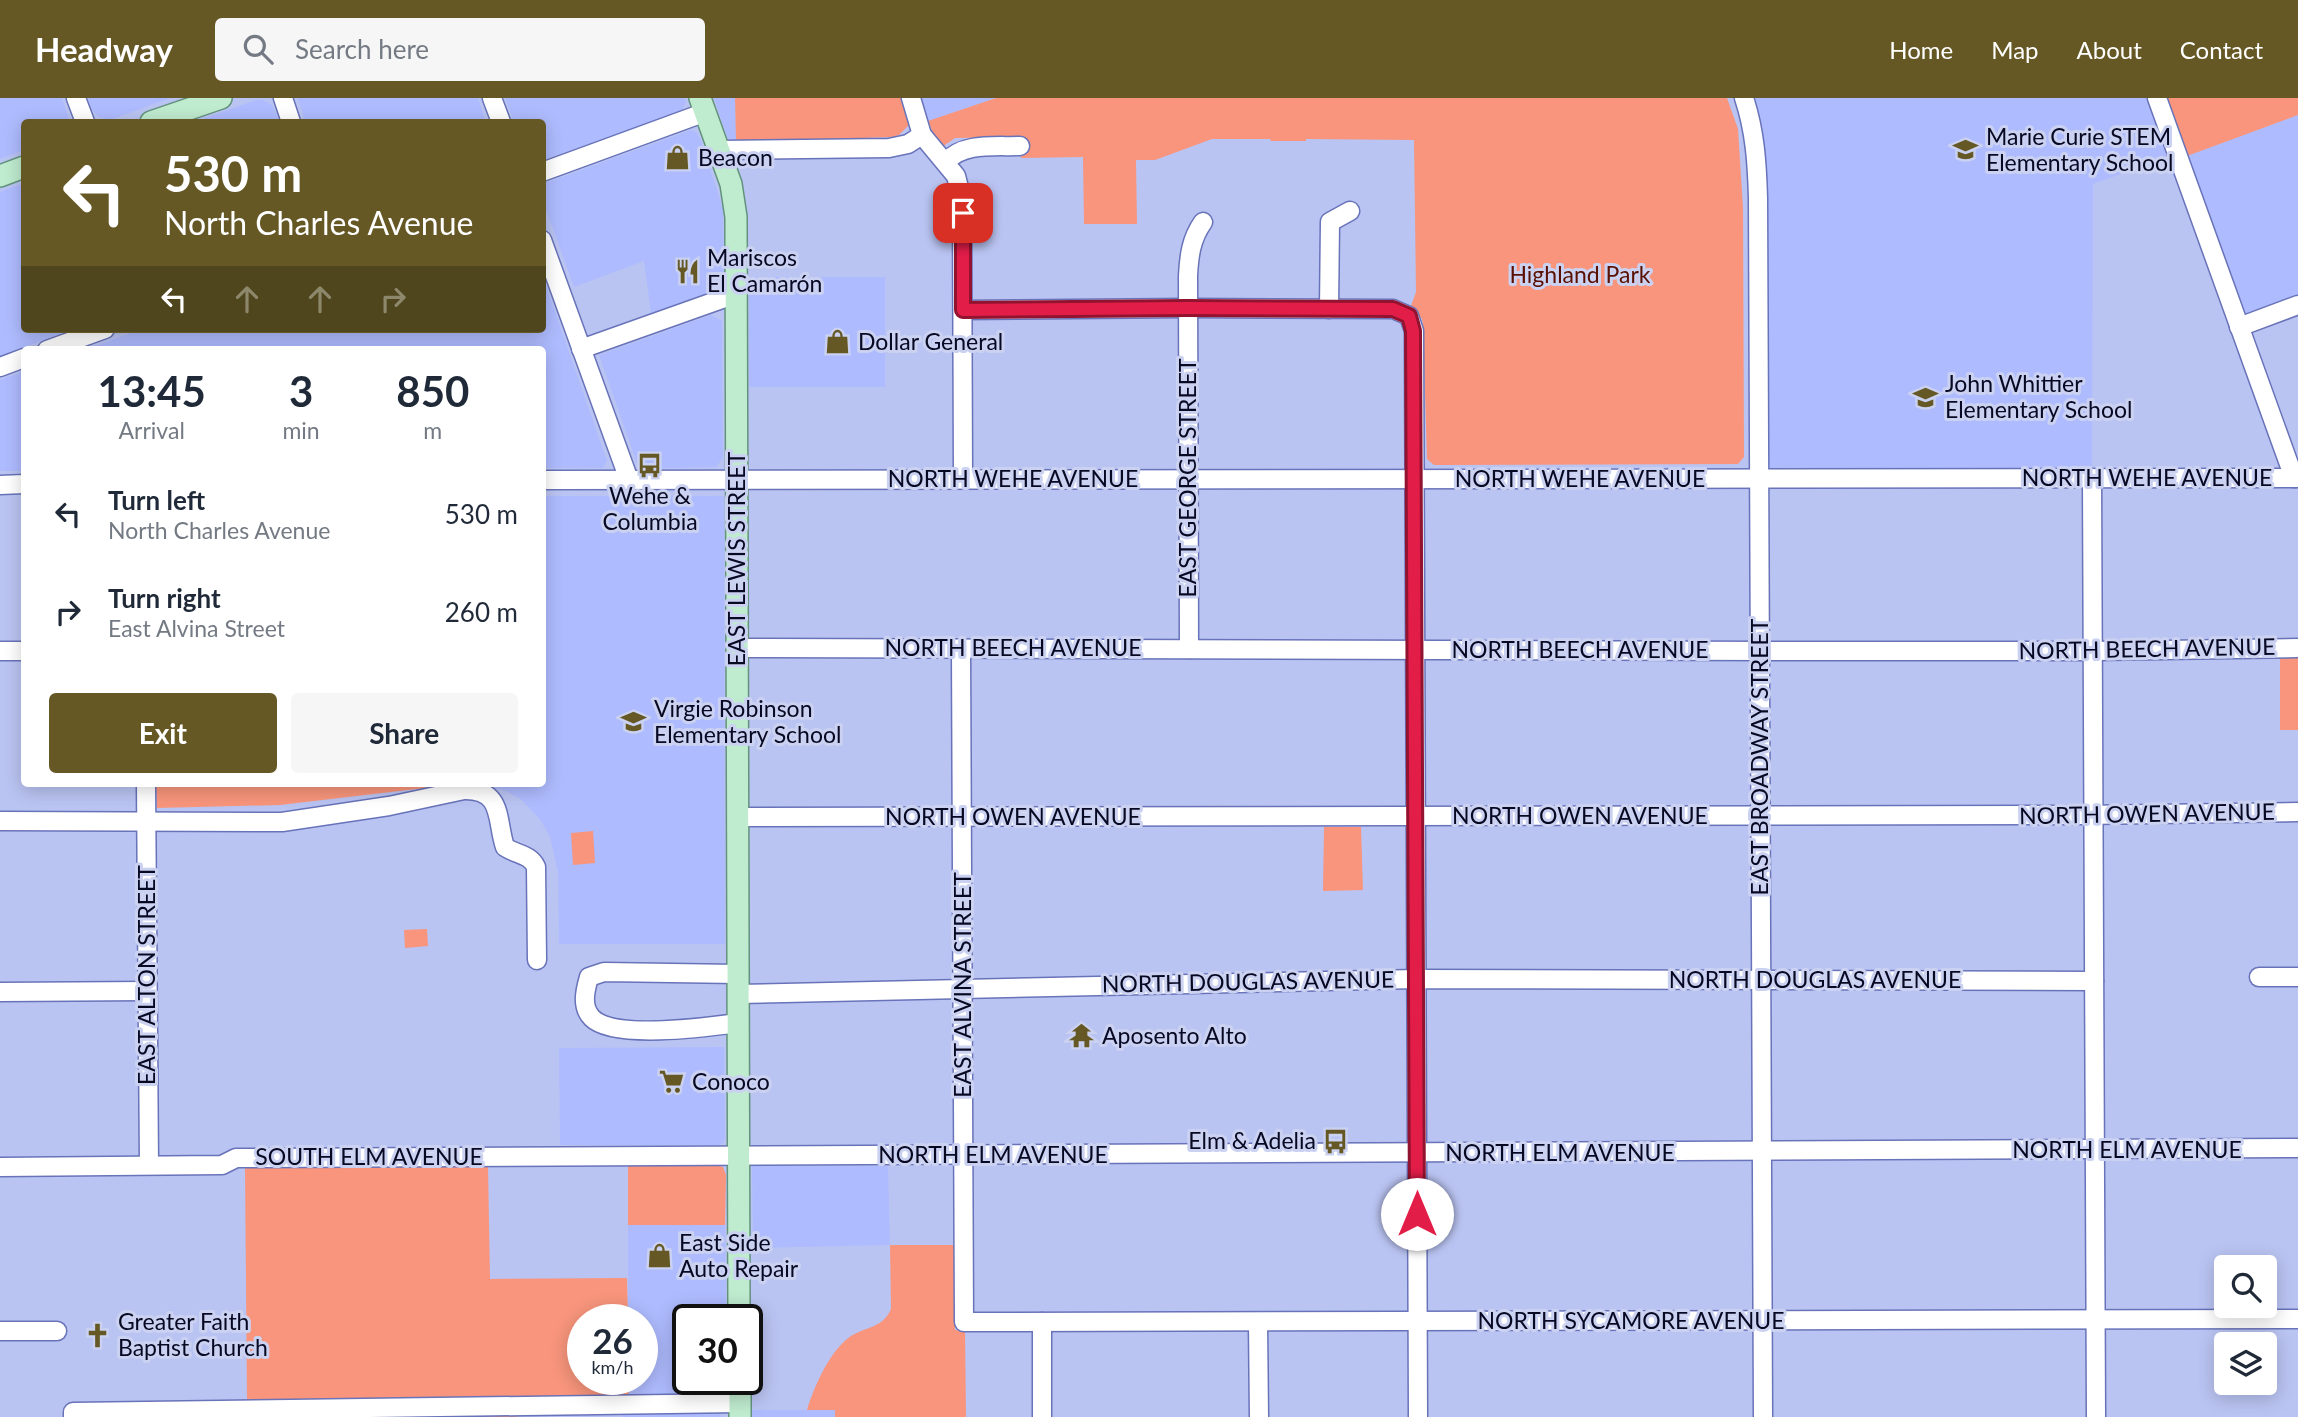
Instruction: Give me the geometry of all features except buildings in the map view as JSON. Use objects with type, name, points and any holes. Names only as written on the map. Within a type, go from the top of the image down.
[{"type":"main road","points":[[160,119],[220,98]]},
{"type":"main road","name":"EAST LEWIS STREET","points":[[703,105],[731,184],[735,204],[740,1304]]},
{"type":"main road","points":[[0,176],[21,168]]},
{"type":"street","points":[[76,98],[84,119]]},
{"type":"street","points":[[283,98],[290,119]]},
{"type":"street","points":[[492,98],[499,119]]},
{"type":"street","points":[[911,98],[922,135],[956,176],[962,199],[963,479]]},
{"type":"street","name":"EAST BROADWAY STREET","points":[[1744,98],[1754,133],[1757,156],[1763,1417]]},
{"type":"street","points":[[2157,98],[2296,478]]},
{"type":"street","points":[[546,170],[703,105]]},
{"type":"street","points":[[719,150],[889,148],[908,144],[922,135]]},
{"type":"street","points":[[946,162],[952,155],[967,148],[1020,146]]},
{"type":"street","points":[[1329,309],[1330,222],[1350,211]]},
{"type":"street","name":"EAST GEORGE STREET","points":[[1189,649],[1187,308],[1189,254],[1194,235],[1203,222]]},
{"type":"street","points":[[546,251],[629,480]]},
{"type":"street","points":[[582,349],[736,295]]},
{"type":"street","points":[[2239,327],[2298,305]]},
{"type":"street","points":[[963,310],[1393,309],[1409,316],[1413,331],[1418,1417]]},
{"type":"street","points":[[58,346],[94,333]]},
{"type":"street","points":[[0,367],[21,359]]},
{"type":"street","points":[[2092,478],[2096,1417]]},
{"type":"street","name":"NORTH WEHE AVENUE","points":[[546,481],[2296,478]]},
{"type":"street","points":[[0,485],[21,484]]},
{"type":"street","name":"NORTH BEECH AVENUE","points":[[737,648],[2092,651],[2298,648]]},
{"type":"street","name":"EAST ALVINA STREET","points":[[961,648],[964,1322]]},
{"type":"street","points":[[0,651],[21,651]]},
{"type":"street","name":"EAST ALTON STREET","points":[[146,787],[149,1165]]},
{"type":"street","points":[[0,821],[282,822],[389,806],[474,789],[492,799],[498,811],[505,847],[528,857],[536,867],[537,960]]},
{"type":"street","name":"NORTH OWEN AVENUE","points":[[737,817],[2093,815],[2298,812]]},
{"type":"street","name":"NORTH DOUGLAS AVENUE","points":[[738,1023],[672,1031],[609,1026],[593,1019],[585,1007],[589,977],[604,972],[738,984],[963,988],[1416,979],[2094,981]]},
{"type":"street","points":[[2259,978],[2298,977]]},
{"type":"street","points":[[0,992],[147,991]]},
{"type":"street","name":"NORTH ELM AVENUE","points":[[738,1156],[2298,1148]]},
{"type":"street","name":"SOUTH ELM AVENUE","points":[[0,1167],[222,1164],[236,1158],[738,1156]]},
{"type":"street","name":"NORTH SYCAMORE AVENUE","points":[[964,1322],[2298,1319]]},
{"type":"street","points":[[1042,1322],[1042,1417]]},
{"type":"street","points":[[1258,1323],[1259,1417]]},
{"type":"street","points":[[0,1331],[57,1331]]},
{"type":"street","points":[[73,1415],[740,1410]]},
{"type":"shaded area","points":[[0,98],[62,98],[69,119],[21,119],[21,151],[0,159]]},
{"type":"shaded area","points":[[88,98],[170,98],[113,119],[99,117],[92,110]]},
{"type":"shaded area","points":[[298,98],[478,98],[485,119],[304,119]]},
{"type":"shaded area","points":[[505,98],[684,98],[686,101],[682,111],[546,159],[546,119],[513,119]]},
{"type":"shaded area","points":[[714,98],[735,98],[736,142],[727,137]]},
{"type":"shaded area","points":[[919,98],[996,98],[928,121]]},
{"type":"shaded area","name":"John Whittier Elementary School","points":[[1744,98],[2157,98],[2177,154],[2093,184],[2092,478],[1758,479],[1758,329]]},
{"type":"shaded area","points":[[263,100],[272,105],[279,119],[202,119]]},
{"type":"shaded area","points":[[2298,115],[2298,296],[2245,314],[2187,156]]},
{"type":"shaded area","points":[[691,130],[696,132],[723,209],[724,284],[720,289],[651,313],[644,261],[574,287],[546,209],[546,183]]},
{"type":"shaded area","points":[[21,184],[21,333],[63,333],[21,346],[21,348],[0,356],[0,192]]},
{"type":"shaded area","points":[[749,277],[885,277],[885,387],[749,387]]},
{"type":"shaded area","points":[[546,286],[607,461],[603,468],[546,468],[546,346],[95,346],[131,333],[546,333]]},
{"type":"shaded area","points":[[711,315],[722,321],[723,458],[716,467],[639,469],[599,355]]},
{"type":"shaded area","points":[[21,372],[21,471],[0,471],[0,380]]},
{"type":"shaded area","name":"Virgie Robinson Elementary School","points":[[546,496],[724,496],[725,944],[559,944],[558,872],[550,837],[541,821],[522,800],[492,787],[546,787]]},
{"type":"shaded area","points":[[724,1047],[723,1143],[560,1145],[559,1048]]},
{"type":"shaded area","points":[[752,1166],[888,1166],[890,1245],[753,1248]]},
{"type":"shaded area","points":[[628,1225],[725,1225],[726,1304],[672,1304],[672,1395],[719,1395],[712,1400],[629,1399],[629,1395],[658,1395],[658,1304],[628,1304]]},
{"type":"shaded area","points":[[752,1410],[835,1410],[835,1417],[752,1417]]},
{"type":"shaded area","points":[[622,1411],[717,1412],[723,1417],[622,1417]]},
{"type":"green space","points":[[735,98],[905,98],[910,114],[909,125],[899,135],[892,137],[736,142]]},
{"type":"green space","name":"Highland Park","points":[[996,98],[1727,98],[1738,129],[1743,208],[1744,457],[1738,464],[1434,465],[1427,459],[1423,325],[1422,319],[1411,306],[1416,292],[1414,140],[1212,139],[1155,160],[1136,160],[1137,224],[1084,224],[1083,157],[1021,158],[1022,137],[955,138],[942,147],[935,138],[928,121]]},
{"type":"green space","points":[[2166,98],[2298,98],[2298,115],[2187,156]]},
{"type":"green space","points":[[2280,657],[2298,657],[2298,730],[2280,730]]},
{"type":"green space","points":[[156,787],[425,787],[280,805],[157,808]]},
{"type":"green space","points":[[1324,827],[1361,827],[1363,890],[1323,891]]},
{"type":"green space","points":[[593,831],[595,863],[573,865],[571,833]]},
{"type":"green space","points":[[427,929],[428,946],[405,948],[404,930]]},
{"type":"green space","points":[[628,1165],[723,1167],[726,1175],[725,1225],[628,1225]]},
{"type":"green space","points":[[488,1166],[490,1279],[627,1278],[628,1304],[567,1304],[567,1395],[629,1395],[629,1399],[247,1400],[245,1168]]},
{"type":"green space","points":[[890,1245],[956,1245],[955,1330],[965,1331],[966,1417],[835,1417],[835,1410],[807,1410],[822,1372],[840,1346],[853,1335],[883,1321],[891,1309]]},
{"type":"green space","points":[[517,1414],[517,1417],[266,1417]]},
{"type":"place","name":"Marie Curie STEM Elementary School","points":[[1966,150]]},
{"type":"place","name":"Beacon","points":[[678,158]]},
{"type":"place","name":"Mariscos El Camarón","points":[[687,271]]},
{"type":"place","name":"Dollar General","points":[[838,342]]},
{"type":"place","name":"John Whittier Elementary School","points":[[1925,397]]},
{"type":"place","name":"Wehe & Columbia","points":[[650,466]]},
{"type":"place","name":"Virgie Robinson Elementary School","points":[[634,722]]},
{"type":"place","name":"Aposento Alto","points":[[1082,1036]]},
{"type":"place","name":"Conoco","points":[[672,1082]]},
{"type":"place","name":"Elm & Adelia","points":[[1336,1141]]},
{"type":"place","name":"East Side Auto Repair","points":[[659,1256]]},
{"type":"place","name":"Greater Faith Baptist Church","points":[[98,1335]]},
{"type":"route","points":[[963,213],[963,310],[1393,309],[1402,311],[1412,322],[1417,1214]]}]
